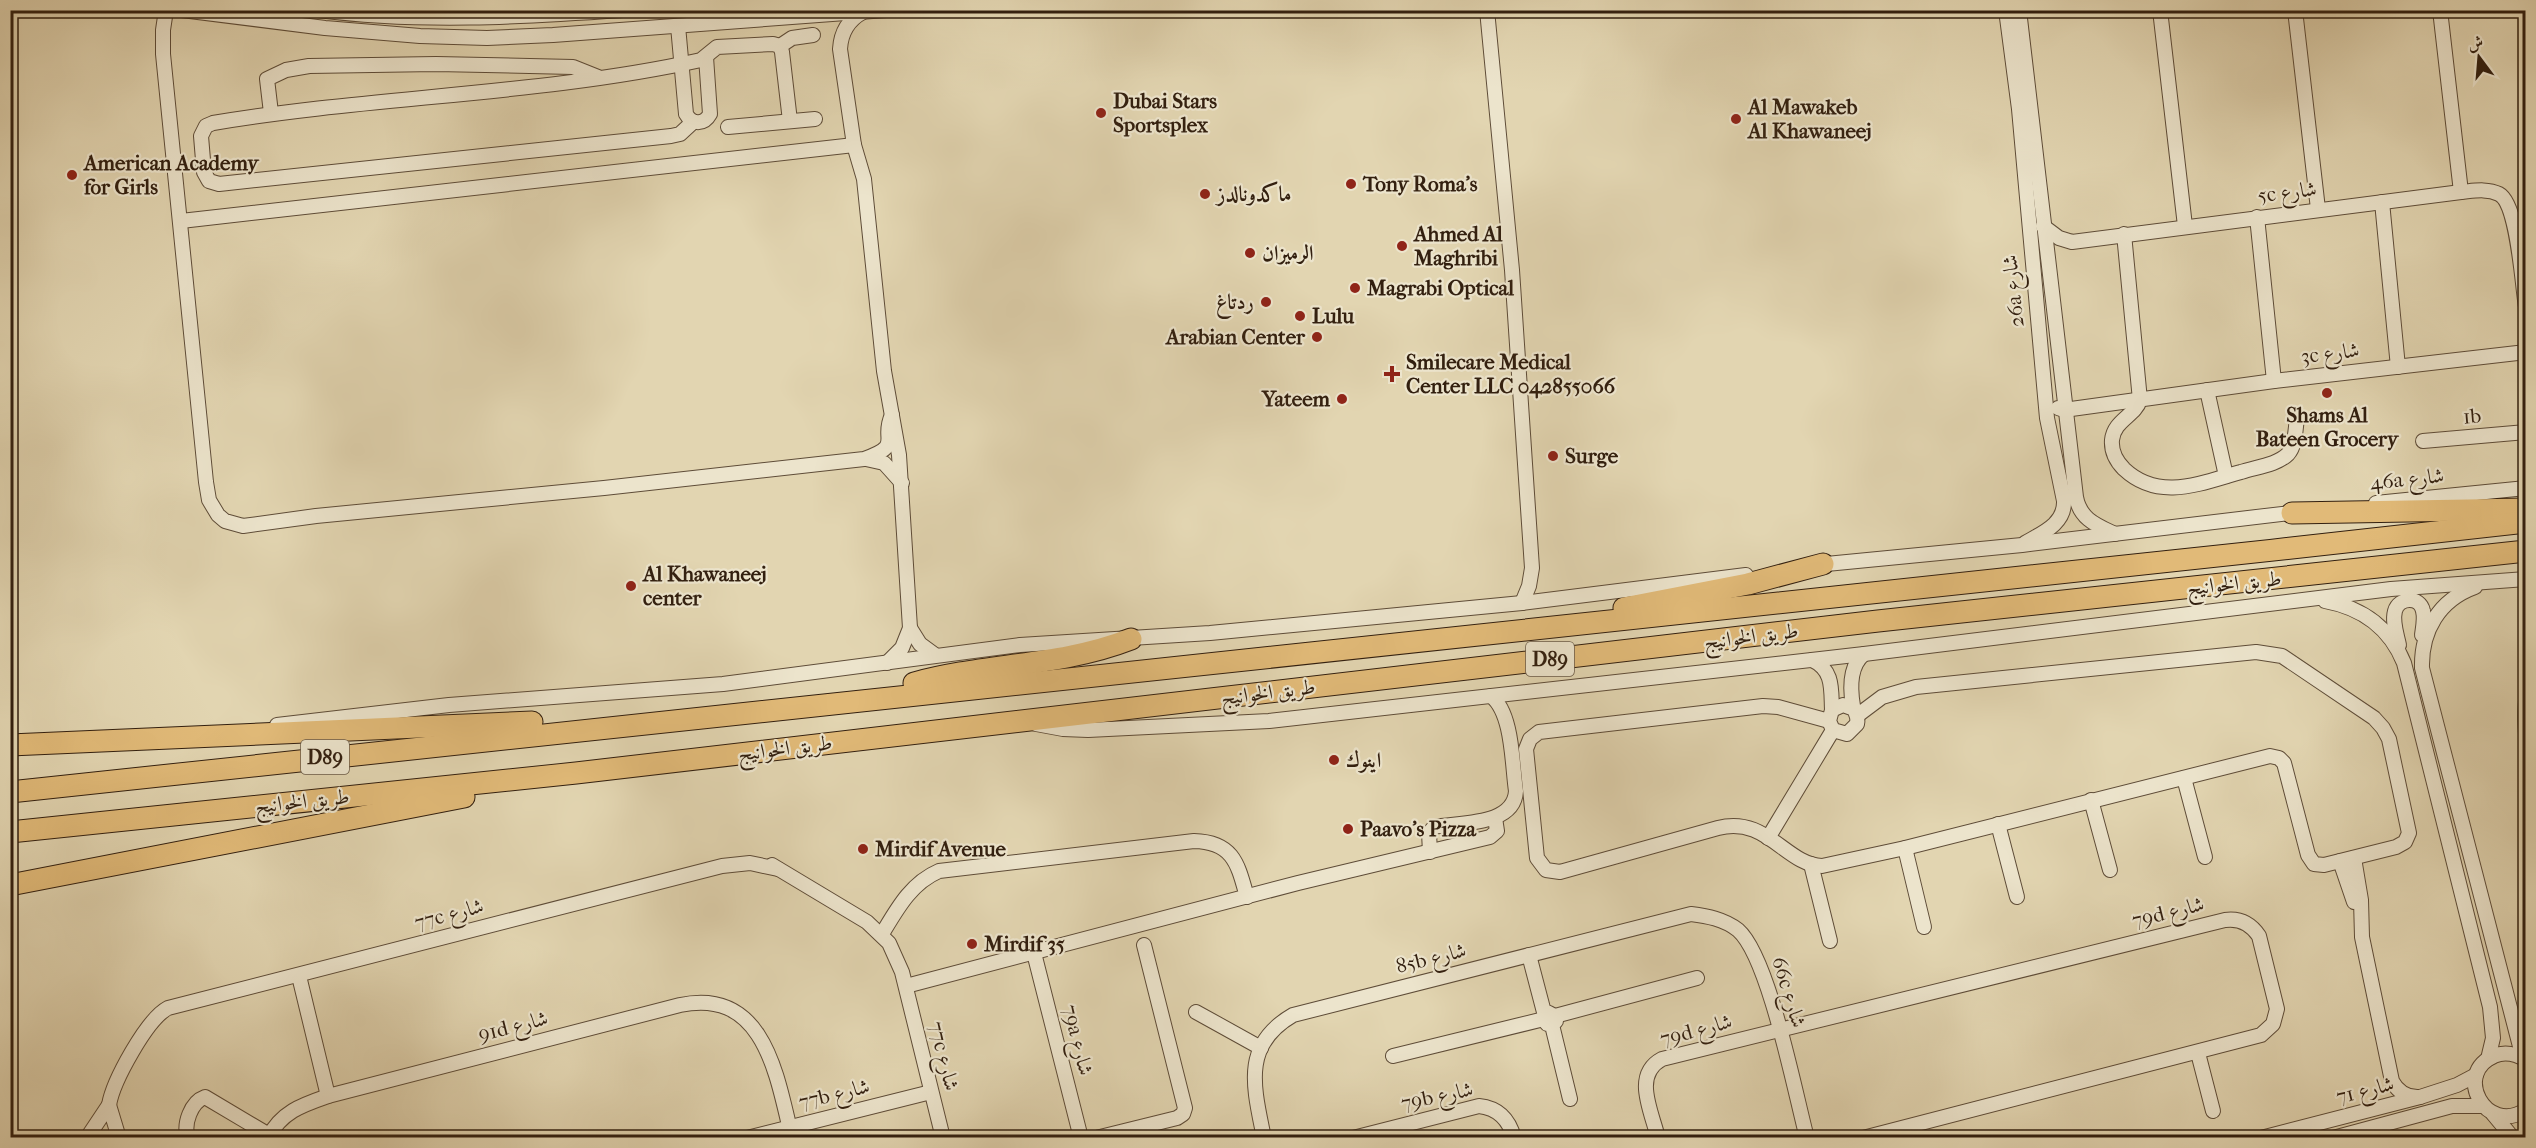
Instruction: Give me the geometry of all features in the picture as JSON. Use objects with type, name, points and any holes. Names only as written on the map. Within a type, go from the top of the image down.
[{"type":"highway","points":[[2292,513],[2526,509]]},
{"type":"highway","name":"طريق الخوانيج","points":[[10,792],[880,697],[1859,596],[2526,522]]},
{"type":"highway","name":"طريق الخوانيج","points":[[10,831],[576,773],[1878,621],[2526,551]]},
{"type":"highway","points":[[1604,622],[1619,610],[1632,606],[1748,584],[1822,564]]},
{"type":"highway","points":[[880,697],[932,678],[1073,658],[1131,639]]},
{"type":"highway","points":[[10,745],[587,720],[640,723]]},
{"type":"highway","points":[[13,886],[351,820],[576,773]]},
{"type":"street","points":[[166,10],[163,46],[208,491],[213,508],[218,515],[234,524],[255,525],[316,516],[604,488],[864,459],[883,451],[886,446],[891,415]]},
{"type":"street","points":[[182,10],[325,28],[420,36],[498,38],[592,33],[813,13],[886,10]]},
{"type":"street","points":[[318,10],[378,16],[466,19],[623,10]]},
{"type":"street","points":[[592,33],[611,24],[776,10]]},
{"type":"street","points":[[1487,10],[1512,270],[1532,568],[1529,586],[1522,603]]},
{"type":"street","name":"26a شارع","points":[[2006,10],[2019,109],[2048,426],[2065,506],[2060,520],[2022,545]]},
{"type":"street","name":"26a شارع","points":[[2019,10],[2064,410],[2080,510],[2095,524],[2117,534]]},
{"type":"street","points":[[2160,10],[2185,226]]},
{"type":"street","points":[[2295,10],[2318,209]]},
{"type":"street","points":[[2440,10],[2461,192]]},
{"type":"street","points":[[863,12],[848,24],[842,36],[840,49],[854,145],[864,179],[884,371],[902,483],[910,628],[902,648],[887,663]]},
{"type":"street","points":[[678,26],[686,114],[693,122]]},
{"type":"street","points":[[706,57],[710,114],[705,121],[693,122],[680,134],[219,184],[209,181],[204,172],[201,136],[206,126],[213,123],[271,113],[598,77],[681,64],[706,57],[711,50],[717,47],[773,44],[780,46],[792,38],[813,35]]},
{"type":"street","points":[[780,46],[790,121]]},
{"type":"street","points":[[271,113],[266,85],[269,77],[286,70],[309,66],[435,64],[573,67],[598,77]]},
{"type":"street","points":[[728,127],[815,119]]},
{"type":"street","points":[[181,221],[854,145]]},
{"type":"street","name":"5c شارع","points":[[2072,242],[2318,209],[2461,192],[2489,191],[2506,199],[2513,214],[2526,307]]},
{"type":"street","points":[[2382,202],[2398,367]]},
{"type":"street","points":[[2257,217],[2274,381]]},
{"type":"street","points":[[2043,226],[2059,238],[2072,242]]},
{"type":"street","points":[[2124,234],[2140,400],[2137,406],[2120,421],[2113,436],[2112,448],[2116,459],[2130,474],[2150,485],[2172,489],[2184,488],[2276,461],[2287,455],[2293,444],[2297,418]]},
{"type":"street","points":[[2047,263],[2058,250],[2072,242]]},
{"type":"street","name":"3c شارع","points":[[2064,410],[2274,381],[2526,352]]},
{"type":"street","points":[[2041,359],[2052,401],[2056,408],[2064,410]]},
{"type":"street","points":[[2062,387],[2074,399],[2089,407],[2076,418],[2067,431]]},
{"type":"street","points":[[2207,390],[2226,476]]},
{"type":"street","name":"1b","points":[[2423,441],[2526,432]]},
{"type":"street","points":[[864,459],[884,463],[902,483]]},
{"type":"street","name":"46a شارع","points":[[244,736],[275,726],[307,720],[449,705],[712,685],[1020,645],[1109,638],[1131,639],[1522,603],[1822,564],[2022,545],[2526,488]]},
{"type":"street","points":[[1532,568],[1547,600]]},
{"type":"street","points":[[1025,720],[1063,729],[1101,730],[1269,721],[1864,654],[2391,590],[2526,579]]},
{"type":"street","points":[[2422,655],[2427,632],[2447,603],[2464,591],[2494,582]]},
{"type":"street","points":[[2314,600],[2347,606],[2378,624],[2394,642],[2404,663]]},
{"type":"street","points":[[2513,1137],[2475,1092],[2476,1075],[2488,1059],[2493,1038],[2490,1007],[2394,617],[2396,608],[2402,602],[2409,600],[2416,601],[2423,608],[2424,681],[2524,1059]]},
{"type":"street","points":[[910,628],[920,644],[935,655]]},
{"type":"street","points":[[1833,717],[1778,707],[1756,706],[1544,731],[1534,735],[1528,743],[1527,754],[1536,854],[1542,867],[1550,872],[1560,872],[1724,826],[1744,826],[1811,864],[1826,865],[1905,848],[2270,756],[2277,757],[2285,767],[2310,860],[2318,866],[2401,846],[2408,838],[2409,828],[2389,739],[2383,728],[2374,718],[2290,660],[2274,653],[2256,652],[1916,687],[1882,697],[1856,712]]},
{"type":"street","points":[[1812,660],[1825,669],[1836,691],[1833,717],[1842,734],[1851,732],[1857,724],[1853,670],[1864,654]]},
{"type":"street","points":[[1430,852],[1429,833],[1434,827],[1495,818],[1511,809],[1516,791],[1506,719],[1501,706],[1491,696]]},
{"type":"street","points":[[1768,838],[1833,717],[1847,705],[1856,712]]},
{"type":"street","points":[[2184,778],[2205,857]]},
{"type":"street","points":[[2091,800],[2109,870]]},
{"type":"street","points":[[906,986],[1247,897],[1493,836],[1497,831],[1495,818]]},
{"type":"street","points":[[1998,824],[2017,897]]},
{"type":"street","points":[[882,934],[900,904],[925,878],[939,872],[1211,837],[1228,841],[1238,854],[1239,869],[1247,897]]},
{"type":"street","points":[[1905,848],[1924,927]]},
{"type":"street","points":[[2355,858],[2361,900],[2362,937],[2392,1081],[2400,1092],[2420,1097]]},
{"type":"street","points":[[2340,861],[2360,912]]},
{"type":"street","name":"77c شارع","points":[[87,1137],[109,1105],[117,1079],[141,1039],[156,1016],[168,1008],[722,866],[750,863],[778,869],[867,922],[882,934],[894,952],[906,986],[943,1137]]},
{"type":"street","points":[[1811,864],[1830,941]]},
{"type":"street","name":"66c شارع","points":[[1674,917],[1691,914],[1708,916],[1738,931],[1749,943],[1757,958],[1779,1030],[1807,1137]]},
{"type":"street","name":"85b شارع","points":[[1264,1137],[1256,1098],[1254,1067],[1267,1038],[1283,1021],[1304,1011],[1674,917]]},
{"type":"street","name":"79d شارع","points":[[1658,1137],[1645,1085],[1652,1067],[1662,1059],[2225,920],[2237,919],[2252,927],[2261,941],[2277,1003],[2275,1019],[2270,1029],[2261,1035],[1863,1137]]},
{"type":"street","points":[[1096,1137],[1176,1118],[1183,1114],[1185,1108],[1144,945]]},
{"type":"street","name":"79a شارع","points":[[1034,953],[1081,1137]]},
{"type":"street","points":[[1533,954],[1570,1099]]},
{"type":"street","points":[[299,976],[328,1096]]},
{"type":"street","points":[[1393,1056],[1550,1018],[1697,978]]},
{"type":"street","name":"91d شارع","points":[[268,1136],[283,1117],[292,1110],[328,1096],[692,1002],[715,1004],[737,1012],[755,1028],[767,1048],[791,1132]]},
{"type":"street","points":[[1196,1012],[1261,1048]]},
{"type":"street","points":[[2198,1053],[2213,1111]]},
{"type":"street","points":[[2488,1059],[2505,1053],[2524,1059]]},
{"type":"street","name":"شارع 71","points":[[2260,1137],[2420,1097],[2457,1085],[2476,1075]]},
{"type":"street","points":[[2379,1107],[2386,1098],[2392,1081]]},
{"type":"street","name":"77b شارع","points":[[747,1137],[791,1132],[931,1092]]},
{"type":"street","points":[[188,1137],[186,1122],[199,1100],[205,1097],[268,1136]]},
{"type":"street","points":[[109,1105],[119,1137]]},
{"type":"street","name":"79b شارع","points":[[1353,1137],[1479,1106],[1499,1113],[1509,1124],[1514,1137]]},
{"type":"street","name":"شارع 71","points":[[2333,1137],[2452,1106],[2488,1110],[2513,1116],[2526,1110]]},
{"type":"street","points":[[2380,1137],[2396,1121]]},
{"type":"green space","points":[[2525,683],[2525,776],[2518,715],[2521,692]]},
{"type":"place","name":"Dubai Stars Sportsplex","points":[[1101,113]]},
{"type":"place","name":"Al Mawakeb Al Khawaneej","points":[[1736,119]]},
{"type":"place","name":"American Academy for Girls","points":[[72,175]]},
{"type":"place","name":"Tony Roma's","points":[[1351,184]]},
{"type":"place","name":"ماكدونالدز","points":[[1205,194]]},
{"type":"place","name":"Ahmed Al Maghribi","points":[[1402,246]]},
{"type":"place","name":"الرميزان","points":[[1250,253]]},
{"type":"place","name":"Magrabi Optical","points":[[1355,288]]},
{"type":"place","name":"ردتاغ","points":[[1266,302]]},
{"type":"place","name":"Lulu","points":[[1300,316]]},
{"type":"place","name":"Arabian Center","points":[[1317,337]]},
{"type":"place","name":"Smilecare Medical Center LLC 042855066","points":[[1392,374]]},
{"type":"place","name":"Shams Al Bateen Grocery","points":[[2327,393]]},
{"type":"place","name":"Yateem","points":[[1342,399]]},
{"type":"place","name":"Surge","points":[[1553,456]]},
{"type":"place","name":"Al Khawaneej center","points":[[631,586]]},
{"type":"place","name":"اينوك","points":[[1334,760]]},
{"type":"place","name":"Paavo's Pizza","points":[[1348,829]]},
{"type":"place","name":"Mirdif Avenue","points":[[863,849]]},
{"type":"place","name":"Mirdif 35","points":[[972,944]]}]
